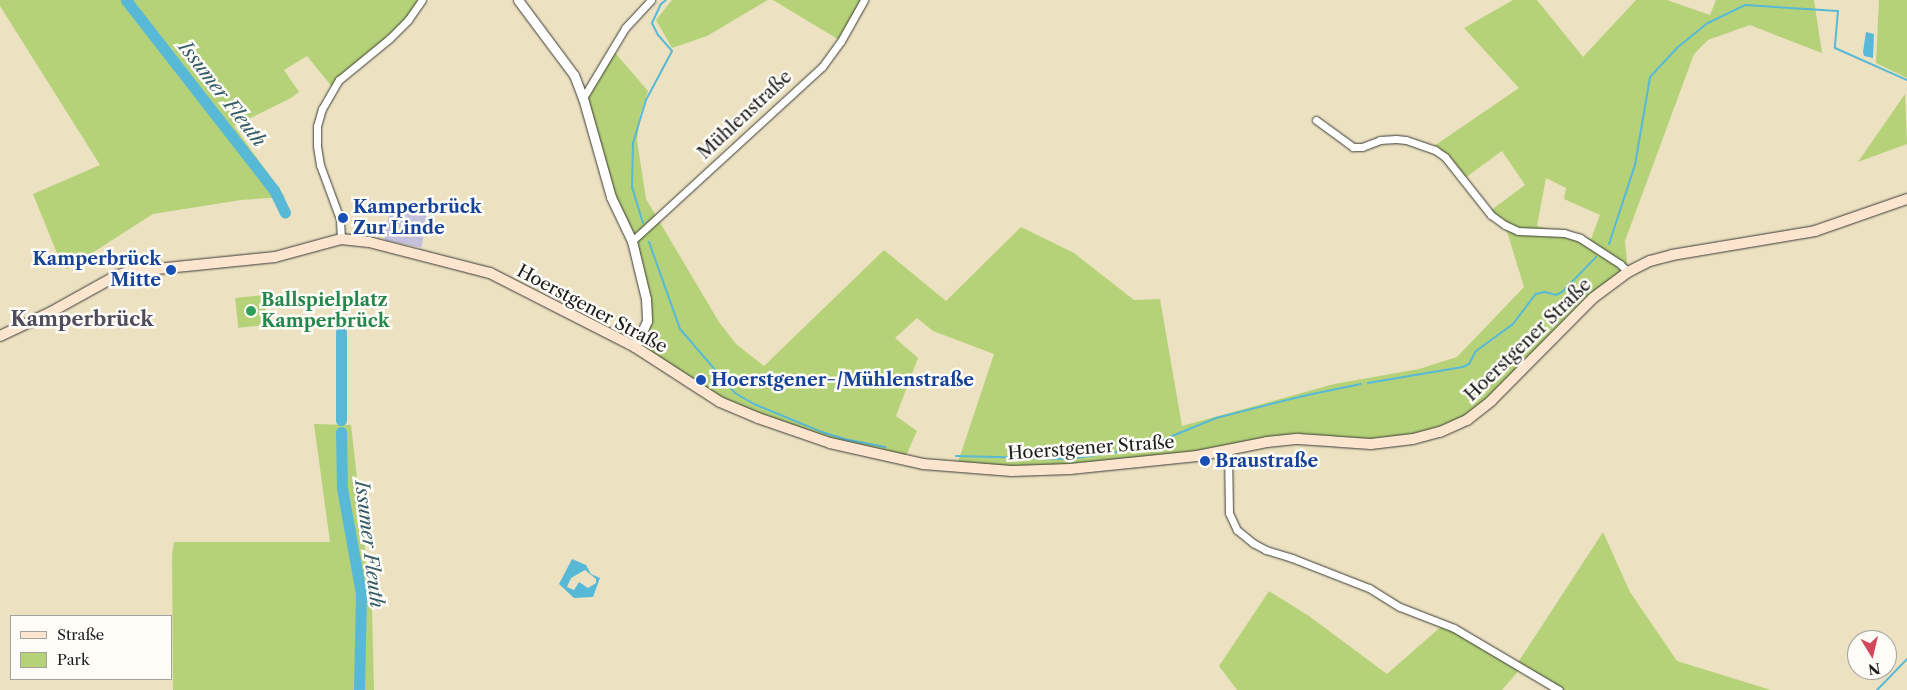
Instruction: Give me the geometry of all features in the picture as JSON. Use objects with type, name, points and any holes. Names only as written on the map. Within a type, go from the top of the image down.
[{"type":"main road","name":"Hoerstgener Straße","points":[[0,336],[51,312],[116,276],[127,272],[275,257],[341,239],[369,242],[490,273],[635,347],[720,402],[758,418],[830,443],[923,464],[1012,471],[1070,469],[1148,462],[1267,442],[1298,439],[1371,444],[1414,439],[1454,427],[1492,401],[1593,298],[1628,272],[1650,261],[1672,255],[1815,231],[1907,199]]},
{"type":"street","points":[[341,239],[340,219],[320,165],[317,145],[317,126],[322,109],[340,80],[389,39],[408,20],[422,0]]},
{"type":"street","points":[[518,0],[574,75],[583,98],[611,197],[632,241],[646,299],[647,321],[635,347]]},
{"type":"street","points":[[583,98],[625,28],[651,0]]},
{"type":"street","name":"Mühlenstraße","points":[[632,241],[822,67],[841,41],[864,0]]},
{"type":"street","points":[[1316,120],[1353,147],[1362,147],[1380,140],[1396,139],[1406,140],[1435,150],[1445,157],[1491,214],[1504,225],[1518,231],[1564,233],[1580,238],[1620,264],[1628,272]]},
{"type":"street","points":[[1228,450],[1229,513],[1237,530],[1253,543],[1266,550],[1369,588],[1400,607],[1454,628],[1559,690]]},
{"type":"shaded area","points":[[391,205],[428,212],[421,248],[384,240]]},
{"type":"green space","points":[[0,0],[418,0],[421,2],[408,20],[333,88],[307,56],[284,70],[299,92],[291,98],[234,126],[285,197],[241,200],[153,214],[67,269],[56,251],[33,194],[100,165],[0,6]]},
{"type":"green space","points":[[672,0],[768,0],[707,36],[672,48],[656,20]]},
{"type":"green space","points":[[773,0],[864,0],[841,41]]},
{"type":"green space","points":[[1513,0],[1537,0],[1583,57],[1636,0],[1667,0],[1710,15],[1716,0],[1814,0],[1822,53],[1750,25],[1708,40],[1694,54],[1625,241],[1628,272],[1480,411],[1413,439],[1296,442],[1070,469],[956,468],[994,354],[933,331],[917,318],[895,338],[918,358],[896,416],[917,431],[904,460],[757,418],[635,347],[647,321],[632,241],[611,197],[583,98],[611,48],[648,91],[640,115],[637,140],[646,199],[719,322],[736,344],[764,366],[884,250],[946,301],[1021,227],[1074,253],[1134,300],[1160,299],[1182,426],[1334,384],[1419,369],[1457,357],[1524,287],[1505,225],[1490,211],[1525,185],[1502,151],[1465,178],[1461,178],[1448,154],[1434,146],[1519,88],[1464,28]],"holes":[[[1546,178],[1566,188],[1564,199],[1600,215],[1591,239],[1537,226]]]},
{"type":"green space","points":[[1879,0],[1907,0],[1907,78],[1876,63]]},
{"type":"green space","points":[[1905,94],[1907,144],[1858,162]]},
{"type":"green space","name":"Ballspielplatz Kamperbrück","points":[[264,295],[267,325],[238,328],[235,298]]},
{"type":"green space","points":[[314,424],[351,425],[372,609],[374,690],[173,690],[172,555],[174,542],[330,542]]},
{"type":"green space","points":[[1603,532],[1630,592],[1677,661],[1771,690],[1557,690],[1522,667],[1502,690],[1237,690],[1219,666],[1269,591],[1309,616],[1387,674],[1444,624],[1517,664]]},
{"type":"water","points":[[1866,32],[1874,34],[1873,58],[1864,56]]},
{"type":"water","points":[[572,559],[586,565],[591,574],[600,578],[593,597],[574,598],[559,584]],"holes":[[[585,570],[596,579],[596,583],[588,588],[579,582],[574,590],[567,587],[571,578]]]},
{"type":"waterway","name":"Issumer Fleuth","points":[[126,0],[274,190],[285,213]]},
{"type":"waterway","points":[[643,223],[632,188],[633,143],[646,100],[672,51],[658,35],[652,23],[661,4],[666,0]]},
{"type":"waterway","points":[[1609,244],[1635,165],[1650,77],[1678,47],[1708,23],[1745,5],[1838,11],[1835,48],[1907,80]]},
{"type":"waterway","points":[[649,242],[680,329],[735,393],[754,404],[822,432],[849,440],[885,447]]},
{"type":"waterway","points":[[1368,383],[1463,367],[1469,364],[1476,351],[1513,324],[1536,294],[1545,292],[1556,295],[1562,292],[1596,257]]},
{"type":"waterway","name":"Issumer Fleuth","points":[[341,332],[341,420]]},
{"type":"waterway","points":[[956,456],[1069,459],[1143,448],[1216,418],[1303,396],[1361,384]]},
{"type":"waterway","name":"Issumer Fleuth","points":[[341,432],[342,488],[361,594],[359,690]]},
{"type":"waterway","points":[[1877,690],[1907,659]]},
{"type":"place","name":"Kamperbrück Zur Linde","points":[[343,218]]},
{"type":"place","name":"Kamperbrück Mitte","points":[[171,270]]},
{"type":"place","name":"Ballspielplatz Kamperbrück","points":[[251,311]]},
{"type":"place","name":"Hoerstgener−/Mühlenstraße","points":[[701,380]]},
{"type":"place","name":"Braustraße","points":[[1205,461]]},
{"type":"district","name":"Kamperbrück","points":[[82,319]]}]
